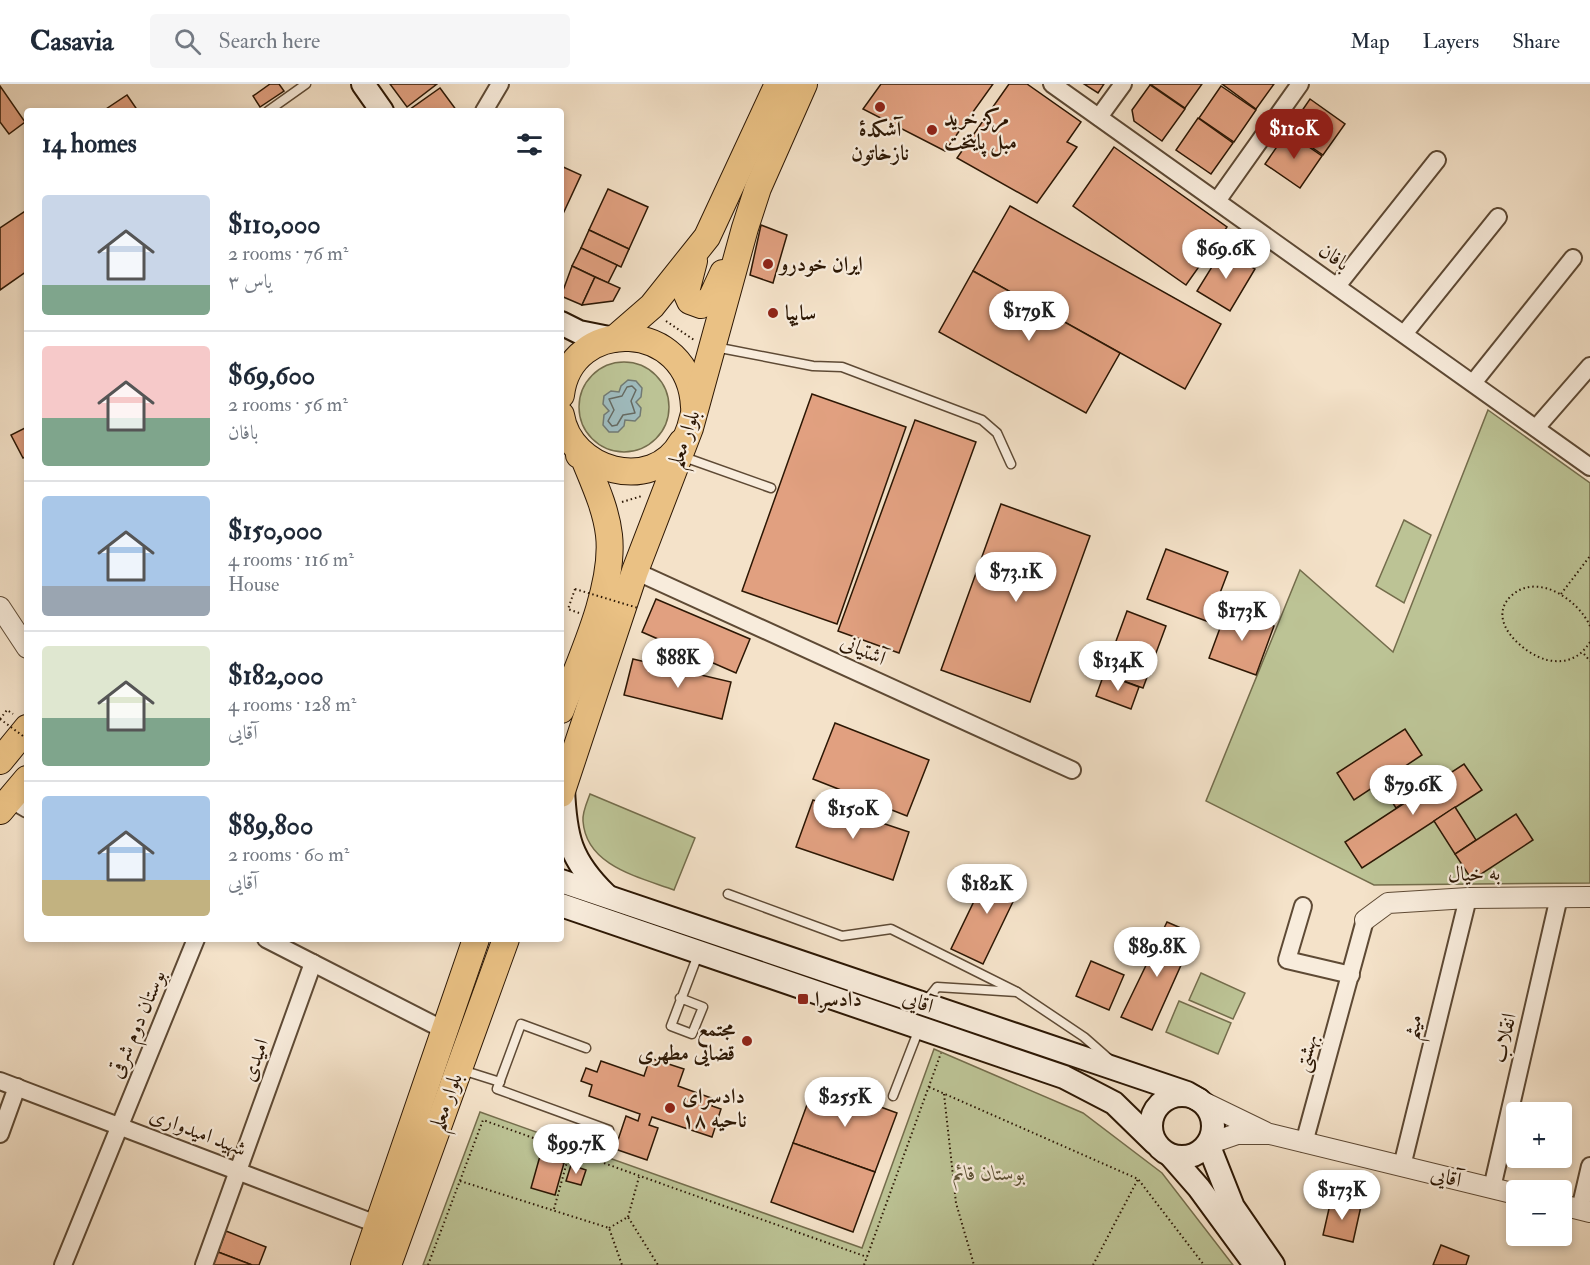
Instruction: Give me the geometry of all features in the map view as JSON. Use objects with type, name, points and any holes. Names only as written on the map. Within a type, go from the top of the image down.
[{"type":"main road","points":[[363,84],[380,108]]},
{"type":"main road","points":[[566,371],[582,355],[597,345],[614,339],[652,306],[696,255],[707,237],[778,84]]},
{"type":"main road","name":"بلوار معلم","points":[[564,785],[635,571],[690,428],[745,228],[759,188],[804,84]]},
{"type":"main road","points":[[696,255],[686,292],[690,301],[701,306],[711,299],[745,228]]},
{"type":"main road","points":[[564,324],[579,332],[614,339],[632,338],[649,341],[665,349],[678,361],[688,376],[693,393],[694,411],[690,428],[679,447],[663,461],[644,470],[622,472],[602,467],[572,454]]},
{"type":"main road","points":[[564,423],[571,442],[572,454],[603,511],[609,534],[609,558],[596,617],[564,702]]},
{"type":"main road","points":[[0,761],[24,732]]},
{"type":"main road","points":[[12,807],[24,785]]},
{"type":"main road","points":[[564,810],[567,838],[573,854],[587,877],[609,898]]},
{"type":"main road","name":"آقایی","points":[[564,882],[1123,1071],[1187,1093],[1199,1100]]},
{"type":"main road","name":"آقایی","points":[[564,906],[921,1026],[1089,1089],[1114,1103],[1163,1149],[1262,1261]]},
{"type":"main road","name":"بلوار معلم","points":[[364,1265],[475,942]]},
{"type":"main road","name":"بلوار معلم","points":[[388,1265],[505,942]]},
{"type":"main road","points":[[1208,1144],[1191,1156],[1163,1149],[1150,1122],[1160,1104],[1179,1095],[1199,1100],[1206,1106],[1213,1125],[1208,1144],[1233,1207],[1262,1261]]},
{"type":"street","points":[[486,108],[500,84]]},
{"type":"street","name":"بافان","points":[[1052,84],[1590,467]]},
{"type":"street","points":[[1099,117],[1123,84]]},
{"type":"street","points":[[1217,201],[1300,84]]},
{"type":"street","points":[[1337,286],[1437,160]]},
{"type":"street","points":[[1404,334],[1498,217]]},
{"type":"street","points":[[1473,383],[1573,258]]},
{"type":"street","points":[[1536,428],[1590,366]]},
{"type":"street","name":"آشتیانی","points":[[635,571],[1072,770]]},
{"type":"street","points":[[0,608],[24,644]]},
{"type":"street","name":"انقلاب","points":[[1492,1188],[1559,897]]},
{"type":"street","name":"به خیال","points":[[1365,920],[1388,903],[1468,898],[1590,897]]},
{"type":"street","name":"میثم","points":[[1402,1166],[1468,898]]},
{"type":"street","points":[[1303,906],[1287,960],[1350,975]]},
{"type":"street","name":"بهشتی","points":[[1304,1143],[1365,920]]},
{"type":"street","name":"بوستان دوم شرقی","points":[[63,1265],[195,942]]},
{"type":"street","points":[[272,942],[444,1030]]},
{"type":"street","name":"امیدی","points":[[204,1265],[313,963]]},
{"type":"street","name":"شهيد امیدواری","points":[[0,1081],[379,1225]]},
{"type":"street","points":[[0,1134],[18,1087]]},
{"type":"street","name":"آقایی","points":[[1199,1100],[1270,1134],[1506,1192]]},
{"type":"street","name":"آقایی","points":[[1208,1144],[1237,1134],[1270,1134]]},
{"type":"street","points":[[1577,1209],[1590,1166]]},
{"type":"lane","points":[[272,108],[306,84]]},
{"type":"lane","points":[[712,347],[740,350],[813,366],[842,367],[982,420],[997,433],[1011,464]]},
{"type":"lane","points":[[679,456],[771,488]]},
{"type":"lane","points":[[728,894],[842,936],[891,929],[1017,992],[1084,1037],[1123,1071]]},
{"type":"lane","points":[[680,998],[703,1007],[692,1034],[671,1026],[680,998],[700,952]]},
{"type":"lane","points":[[924,1004],[938,987],[1017,992]]},
{"type":"lane","points":[[586,1048],[521,1024],[497,1089],[609,1130]]},
{"type":"lane","points":[[893,1096],[921,1026]]},
{"type":"lane","points":[[459,1069],[500,1082]]},
{"type":"path","points":[[652,306],[661,318],[694,340],[712,347]]},
{"type":"path","points":[[603,511],[617,504],[653,493],[665,492]]},
{"type":"path","points":[[1560,594],[1590,556]]},
{"type":"path","points":[[1590,626],[1585,614],[1573,602],[1560,594],[1540,588],[1524,589],[1512,596],[1504,607],[1504,621],[1510,635],[1521,648],[1537,657],[1555,662],[1570,660],[1583,653],[1590,642]]},
{"type":"path","points":[[568,609],[575,589],[638,608]]},
{"type":"path","points":[[1583,653],[1590,661]]},
{"type":"path","points":[[7,710],[0,719],[24,738]]},
{"type":"path","points":[[864,1265],[942,1050]]},
{"type":"path","points":[[929,1087],[1138,1179],[1204,1265]]},
{"type":"path","points":[[944,1093],[956,1203],[974,1265]]},
{"type":"path","points":[[428,1265],[483,1120],[867,1257]]},
{"type":"path","points":[[554,1209],[570,1152]]},
{"type":"path","points":[[460,1181],[609,1228],[628,1217],[639,1176]]},
{"type":"path","points":[[1094,1265],[1138,1179]]},
{"type":"path","points":[[628,1217],[658,1265]]},
{"type":"path","points":[[609,1228],[622,1265]]},
{"type":"green space","points":[[624,362],[641,365],[656,375],[666,390],[669,407],[666,424],[656,439],[641,449],[624,452],[607,449],[592,439],[582,424],[579,407],[582,390],[592,375],[607,365]]},
{"type":"green space","points":[[1488,410],[1590,483],[1590,883],[1374,885],[1206,801],[1300,570],[1393,652]]},
{"type":"green space","points":[[1404,520],[1431,535],[1404,603],[1376,586]]},
{"type":"green space","points":[[590,794],[695,838],[674,890],[616,868],[594,849],[586,836],[583,821]]},
{"type":"green space","points":[[1201,973],[1245,993],[1233,1019],[1189,1000]]},
{"type":"green space","points":[[1179,1001],[1231,1023],[1218,1054],[1166,1032]]},
{"type":"green space","name":"بوستان قائم","points":[[934,1049],[1083,1113],[1162,1173],[1233,1265],[423,1265],[480,1112],[862,1248]]},
{"type":"water","points":[[628,380],[636,381],[642,388],[641,397],[636,402],[641,408],[640,416],[635,421],[625,420],[624,426],[618,432],[609,432],[603,425],[604,415],[609,411],[603,404],[604,396],[611,391],[619,392],[621,386]]},
{"type":"building","points":[[270,84],[279,84],[284,91],[260,107],[253,96]]},
{"type":"building","points":[[390,84],[437,84],[407,107]]},
{"type":"building","name":"مرکز خرید مبل پایتخت","points":[[881,84],[993,84],[945,151],[863,109]]},
{"type":"building","points":[[1009,84],[1027,84],[1081,122],[1067,142],[1077,147],[1037,203],[957,158]]},
{"type":"building","points":[[1084,84],[1104,84],[1098,93]]},
{"type":"building","points":[[1150,84],[1202,84],[1185,108]]},
{"type":"building","points":[[1222,84],[1274,84],[1256,109]]},
{"type":"building","points":[[1150,85],[1185,109],[1162,141],[1134,121],[1132,110]]},
{"type":"building","points":[[0,86],[24,123],[9,134],[0,122]]},
{"type":"building","points":[[1221,86],[1256,110],[1234,142],[1199,118]]},
{"type":"building","points":[[440,88],[455,108],[412,108]]},
{"type":"building","points":[[127,95],[136,108],[108,108]]},
{"type":"building","points":[[1310,99],[1345,124],[1323,155],[1288,131]]},
{"type":"building","points":[[1198,118],[1233,143],[1211,174],[1176,150]]},
{"type":"building","points":[[1287,132],[1322,156],[1300,188],[1265,164]]},
{"type":"building","points":[[1114,147],[1227,227],[1186,285],[1073,206]]},
{"type":"building","points":[[564,167],[581,175],[564,212]]},
{"type":"building","points":[[608,189],[648,207],[629,249],[589,230]]},
{"type":"building","points":[[1010,206],[1221,324],[1185,389],[973,271]]},
{"type":"building","points":[[24,212],[24,273],[0,290],[0,228]]},
{"type":"building","points":[[761,225],[787,235],[773,283],[750,275]]},
{"type":"building","points":[[589,230],[629,249],[621,267],[581,248]]},
{"type":"building","points":[[581,248],[617,265],[608,283],[572,266]]},
{"type":"building","points":[[1223,249],[1255,269],[1230,311],[1197,291]]},
{"type":"building","points":[[572,266],[595,277],[582,305],[564,297],[564,288]]},
{"type":"building","points":[[973,271],[1120,353],[1086,413],[939,332]]},
{"type":"building","points":[[595,277],[620,288],[613,301],[582,305]]},
{"type":"building","points":[[812,394],[906,427],[837,624],[742,591]]},
{"type":"building","points":[[915,420],[976,442],[899,653],[838,631]]},
{"type":"building","points":[[24,428],[24,458],[23,458],[11,435]]},
{"type":"building","points":[[1001,504],[1090,536],[1030,702],[941,670]]},
{"type":"building","points":[[1166,549],[1228,572],[1209,622],[1147,599]]},
{"type":"building","points":[[656,599],[750,639],[736,673],[642,632]]},
{"type":"building","points":[[1227,609],[1274,626],[1256,675],[1209,658]]},
{"type":"building","points":[[1127,611],[1166,626],[1143,688],[1104,674]]},
{"type":"building","points":[[633,659],[731,682],[722,719],[624,695]]},
{"type":"building","points":[[1104,674],[1139,687],[1131,709],[1096,696]]},
{"type":"building","points":[[835,723],[929,760],[907,816],[813,779]]},
{"type":"building","points":[[1405,729],[1422,755],[1354,800],[1337,773]]},
{"type":"building","points":[[1464,764],[1482,790],[1362,868],[1345,842]]},
{"type":"building","points":[[1396,772],[1413,797],[1396,808],[1380,783]]},
{"type":"building","points":[[813,800],[909,832],[893,880],[796,847]]},
{"type":"building","points":[[1455,807],[1476,840],[1455,854],[1434,821]]},
{"type":"building","points":[[1516,814],[1533,840],[1472,880],[1455,854]]},
{"type":"building","points":[[991,866],[1023,881],[983,964],[951,949]]},
{"type":"building","points":[[1167,922],[1190,932],[1181,953],[1186,954],[1152,1030],[1121,1017]]},
{"type":"building","points":[[1091,961],[1124,975],[1109,1010],[1076,996]]},
{"type":"building","name":"دادسرای ناحیه ۱۸","points":[[650,1058],[684,1069],[678,1086],[714,1099],[712,1106],[721,1109],[712,1137],[652,1117],[649,1125],[658,1128],[647,1160],[615,1149],[626,1116],[638,1121],[640,1114],[589,1096],[592,1085],[581,1081],[586,1068],[597,1072],[601,1061],[644,1076]]},
{"type":"building","points":[[815,1083],[897,1113],[875,1172],[793,1143]]},
{"type":"building","points":[[793,1143],[875,1172],[853,1232],[771,1202]]},
{"type":"building","points":[[540,1156],[564,1163],[555,1195],[531,1188]]},
{"type":"building","points":[[571,1165],[586,1170],[581,1185],[566,1181]]},
{"type":"building","points":[[1331,1200],[1361,1206],[1353,1242],[1323,1235]]},
{"type":"building","points":[[226,1231],[266,1247],[259,1265],[252,1265],[218,1252]]},
{"type":"building","points":[[1441,1245],[1469,1256],[1466,1265],[1433,1265]]},
{"type":"building","points":[[218,1252],[252,1265],[213,1265]]},
{"type":"place","name":"آشکدهٔ نازخاتون","points":[[880,107]]},
{"type":"place","name":"مرکز خرید مبل پایتخت","points":[[932,130]]},
{"type":"place","name":"ایران خودرو","points":[[768,264]]},
{"type":"place","name":"سایپا","points":[[773,313]]},
{"type":"place","name":"دادسرا","points":[[803,999]]},
{"type":"place","name":"مجتمع قضایی مطهری","points":[[747,1041]]},
{"type":"place","name":"دادسرای ناحیه ۱۸","points":[[670,1108]]}]
